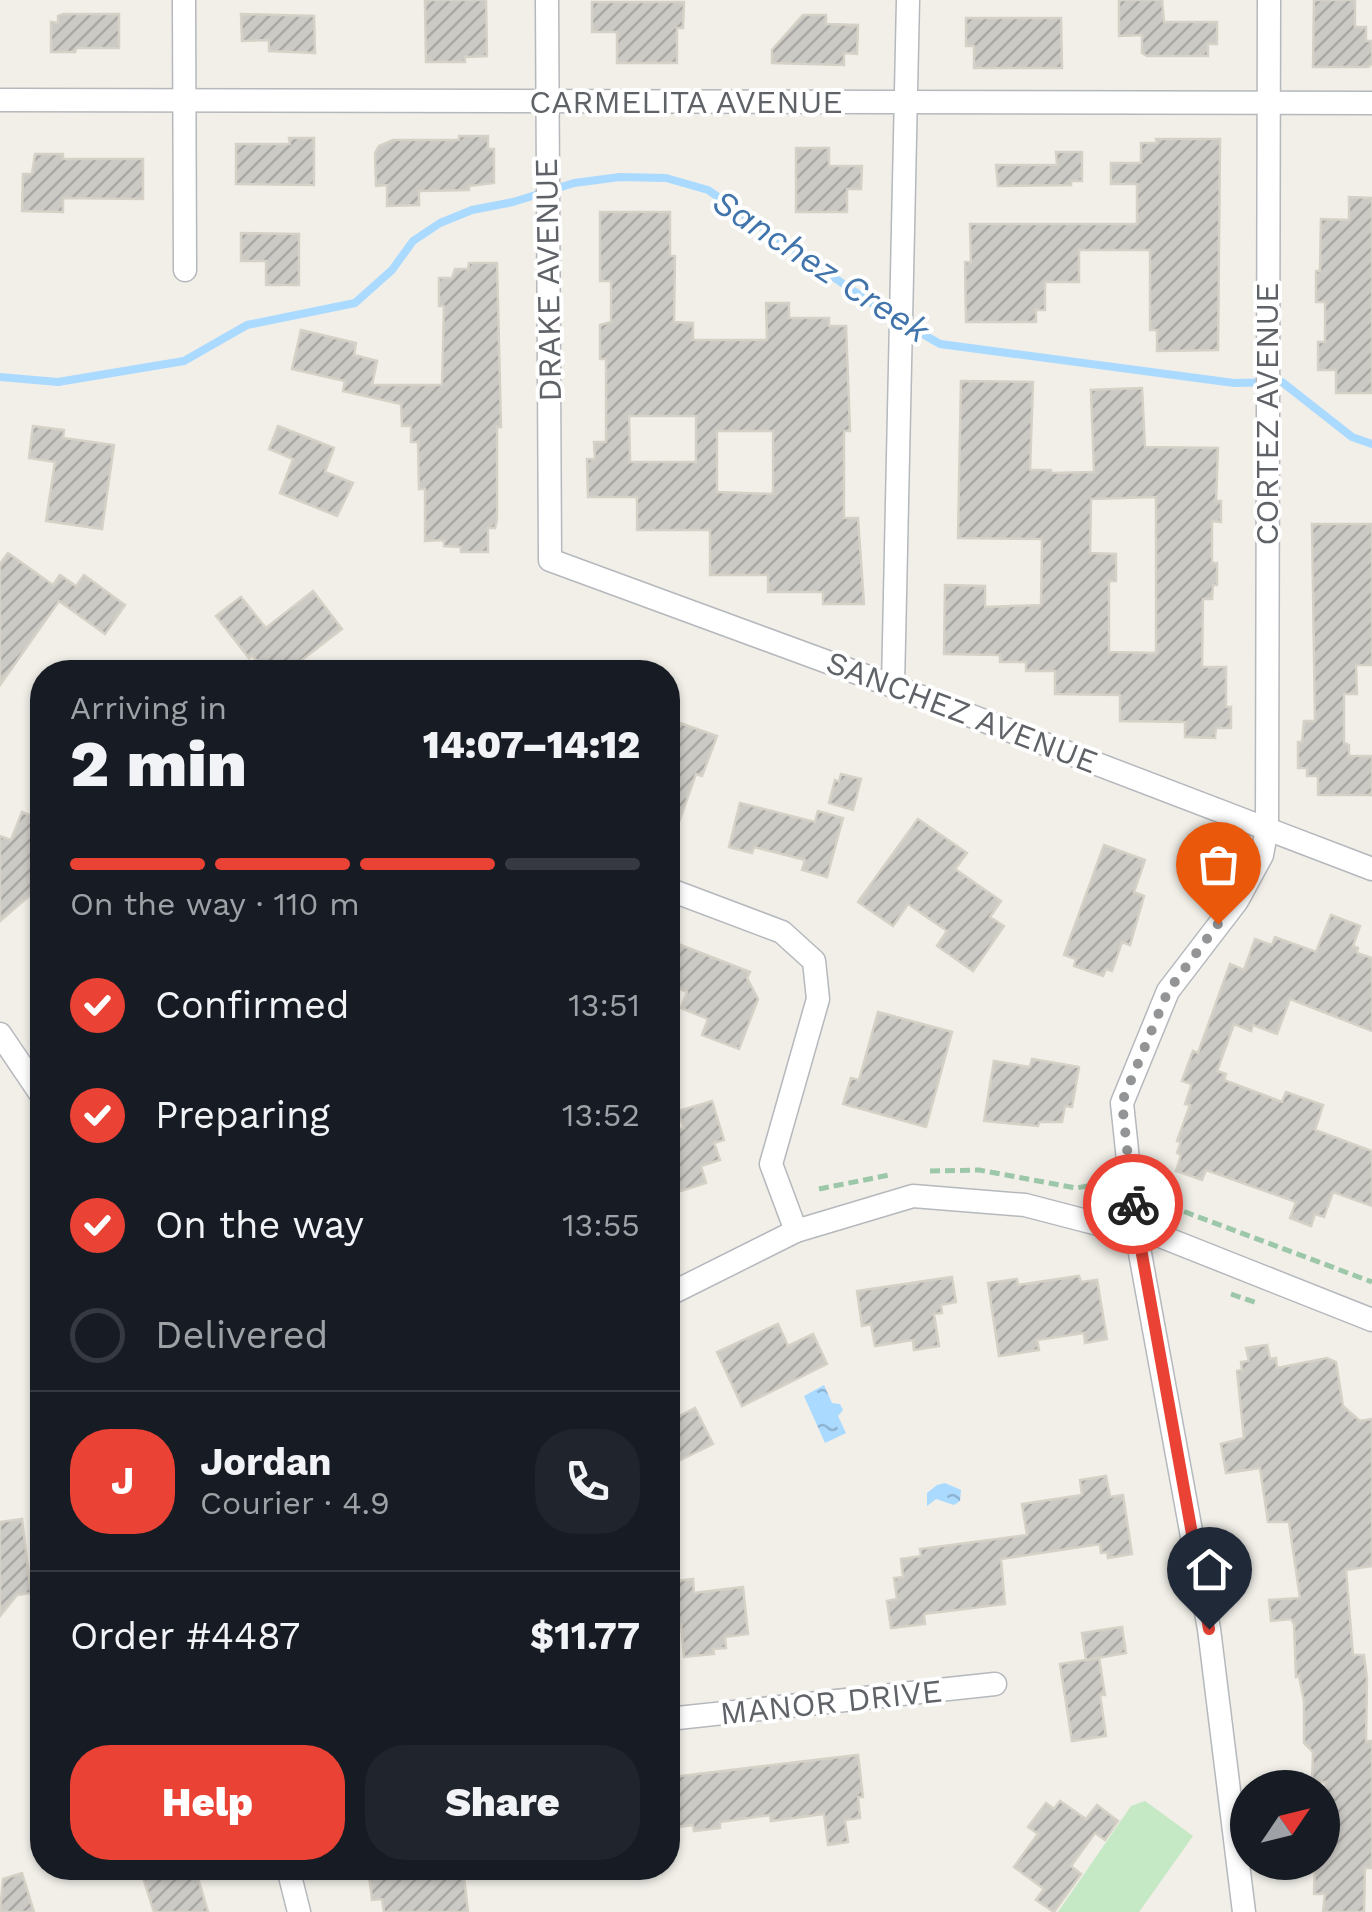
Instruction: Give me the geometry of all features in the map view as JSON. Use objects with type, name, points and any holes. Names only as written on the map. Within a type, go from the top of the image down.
[{"type":"street","points":[[184,0],[185,270]]},
{"type":"street","name":"DRAKE AVENUE","points":[[546,0],[550,560]]},
{"type":"street","points":[[893,686],[908,0]]},
{"type":"street","name":"CORTEZ AVENUE","points":[[1244,1912],[1209,1629],[1135,1226],[1122,1102],[1168,991],[1237,902],[1262,855],[1267,828],[1269,0]]},
{"type":"street","name":"CARMELITA AVENUE","points":[[0,100],[1372,103]]},
{"type":"street","name":"SANCHEZ AVENUE","points":[[550,560],[1372,869]]},
{"type":"street","points":[[680,894],[782,932],[814,961],[818,998],[771,1164],[796,1231]]},
{"type":"street","points":[[0,1034],[30,1078]]},
{"type":"street","points":[[680,1289],[796,1231],[913,1196],[1025,1206],[1098,1224],[1135,1226],[1372,1320]]},
{"type":"street","name":"MANOR DRIVE","points":[[680,1719],[994,1684]]},
{"type":"street","points":[[291,1880],[299,1912]]},
{"type":"path","points":[[1156,1201],[1372,1282]]},
{"type":"green space","points":[[1145,1801],[1193,1836],[1139,1912],[1058,1912],[1131,1806]]},
{"type":"water","points":[[824,1385],[832,1403],[840,1404],[843,1410],[838,1416],[846,1433],[825,1443],[804,1396]]},
{"type":"water","points":[[945,1483],[961,1490],[960,1501],[954,1505],[936,1499],[927,1506],[927,1493]]},
{"type":"building","points":[[425,0],[486,0],[487,56],[465,57],[465,62],[426,62]]},
{"type":"building","points":[[1119,0],[1162,0],[1164,22],[1217,22],[1217,44],[1208,44],[1208,56],[1147,56],[1142,53],[1142,35],[1119,36]]},
{"type":"building","points":[[1314,0],[1355,0],[1355,27],[1366,27],[1366,41],[1372,41],[1372,64],[1313,67]]},
{"type":"building","points":[[592,2],[684,2],[683,28],[677,28],[677,63],[617,63],[617,32],[592,32]]},
{"type":"building","points":[[119,14],[119,48],[51,52],[51,22],[58,23],[58,16]]},
{"type":"building","points":[[241,14],[314,16],[315,53],[269,51],[269,40],[242,41]]},
{"type":"building","points":[[803,15],[826,15],[826,24],[858,25],[857,54],[844,53],[844,65],[772,63],[772,50]]},
{"type":"building","points":[[966,18],[1061,18],[1062,68],[974,68],[974,46],[966,46]]},
{"type":"building","points":[[459,136],[488,136],[488,149],[494,149],[494,183],[469,186],[469,190],[419,191],[419,205],[387,206],[387,185],[376,186],[375,153],[379,146],[393,140],[459,140]]},
{"type":"building","points":[[289,138],[314,138],[314,185],[236,184],[236,144],[290,144]]},
{"type":"building","points":[[1156,139],[1220,139],[1218,350],[1157,351],[1157,330],[1150,330],[1150,250],[1079,250],[1079,282],[1045,282],[1045,310],[1036,310],[1036,322],[966,322],[965,262],[971,262],[970,224],[1137,224],[1137,184],[1111,184],[1111,163],[1141,163],[1141,143],[1157,143]]},
{"type":"building","points":[[796,148],[829,148],[829,166],[862,166],[861,189],[847,189],[847,212],[796,212]]},
{"type":"building","points":[[1056,152],[1082,152],[1082,181],[1071,181],[1071,185],[998,186],[996,165],[1057,165]]},
{"type":"building","points":[[35,154],[63,154],[63,159],[143,159],[143,199],[63,198],[63,212],[22,211],[23,174],[32,174]]},
{"type":"building","points":[[1349,197],[1372,198],[1372,393],[1336,393],[1336,370],[1318,370],[1318,342],[1325,342],[1325,302],[1316,302],[1321,219],[1349,220]]},
{"type":"building","points":[[600,212],[670,212],[670,256],[675,256],[674,322],[693,323],[693,340],[767,340],[766,303],[789,303],[789,318],[829,318],[829,326],[846,326],[850,431],[844,431],[844,518],[858,518],[864,604],[823,604],[823,592],[768,592],[768,575],[710,575],[710,530],[637,530],[637,497],[588,497],[587,459],[595,459],[594,442],[606,442],[606,359],[600,359],[600,325],[611,322],[611,281],[600,281]],"holes":[[[629,416],[696,416],[696,462],[630,462]],[[717,431],[773,431],[773,494],[717,492]]]},
{"type":"building","points":[[241,233],[299,234],[299,285],[266,285],[266,261],[241,261]]},
{"type":"building","points":[[469,263],[497,263],[501,427],[497,427],[497,519],[495,528],[488,528],[488,552],[461,552],[461,547],[444,546],[444,540],[425,541],[425,489],[419,489],[418,442],[411,442],[411,426],[402,426],[401,404],[343,391],[345,381],[292,369],[301,330],[356,343],[354,355],[377,361],[372,385],[442,385],[444,306],[439,306],[439,278],[452,278],[455,269],[468,269]]},
{"type":"building","points":[[961,381],[1033,382],[1030,470],[1051,473],[1094,472],[1091,390],[1142,388],[1145,447],[1218,448],[1216,501],[1221,501],[1221,522],[1212,521],[1212,563],[1217,563],[1217,585],[1213,585],[1212,599],[1203,599],[1202,667],[1226,667],[1226,707],[1231,707],[1231,728],[1216,728],[1215,738],[1185,737],[1185,722],[1120,721],[1120,695],[1055,694],[1055,671],[1026,671],[1026,662],[1000,662],[1000,655],[944,654],[945,585],[985,586],[985,607],[1041,605],[1042,539],[958,538]],"holes":[[[1156,497],[1156,653],[1109,652],[1109,581],[1116,581],[1116,554],[1090,553],[1091,499]]]},
{"type":"building","points":[[33,426],[64,430],[63,438],[114,445],[102,529],[46,521],[55,462],[29,458]]},
{"type":"building","points":[[278,426],[334,448],[325,472],[353,483],[337,516],[280,493],[293,459],[269,449]]},
{"type":"building","points":[[1312,524],[1372,524],[1372,665],[1356,665],[1357,694],[1344,694],[1344,743],[1349,745],[1349,756],[1372,756],[1372,795],[1318,795],[1318,776],[1307,776],[1307,768],[1298,768],[1298,742],[1302,742],[1304,721],[1315,721]]},
{"type":"building","points":[[8,553],[53,585],[60,575],[76,586],[84,575],[125,605],[105,634],[59,601],[0,685],[0,564]]},
{"type":"building","points":[[313,591],[342,629],[302,660],[256,660],[252,655],[249,658],[216,616],[241,597],[266,628]]},
{"type":"building","points":[[680,723],[717,736],[702,776],[696,774],[680,819]]},
{"type":"building","points":[[841,774],[861,779],[853,810],[829,803],[835,780],[839,782]]},
{"type":"building","points":[[740,803],[815,822],[818,811],[843,818],[827,877],[802,870],[805,860],[754,847],[752,853],[729,847]]},
{"type":"building","points":[[22,812],[30,815],[30,895],[0,921],[0,836],[11,840]]},
{"type":"building","points":[[918,819],[967,853],[955,869],[1001,901],[990,917],[1004,926],[973,971],[937,946],[947,931],[908,904],[893,926],[858,902]]},
{"type":"building","points":[[1104,845],[1145,860],[1134,892],[1144,896],[1130,945],[1122,942],[1112,971],[1106,969],[1103,976],[1074,966],[1076,959],[1064,955]]},
{"type":"building","points":[[1331,915],[1360,926],[1353,946],[1358,948],[1357,953],[1372,958],[1372,1031],[1290,999],[1277,1034],[1253,1025],[1251,1031],[1234,1024],[1217,1071],[1226,1074],[1224,1080],[1282,1102],[1286,1092],[1323,1105],[1315,1130],[1372,1151],[1372,1206],[1333,1192],[1324,1217],[1315,1214],[1311,1226],[1290,1218],[1296,1202],[1206,1170],[1202,1180],[1176,1171],[1181,1155],[1177,1153],[1181,1142],[1177,1141],[1190,1105],[1185,1104],[1192,1084],[1182,1081],[1193,1051],[1198,1053],[1230,964],[1244,970],[1255,939],[1272,945],[1275,937],[1316,952]]},
{"type":"building","points":[[680,945],[750,972],[747,978],[758,999],[739,1049],[702,1035],[708,1019],[681,1008],[687,992],[680,989]]},
{"type":"building","points":[[878,1012],[952,1032],[926,1127],[843,1104],[851,1078],[859,1080]]},
{"type":"building","points":[[1032,1059],[1079,1067],[1072,1107],[1065,1106],[1062,1122],[1039,1122],[1038,1126],[984,1121],[994,1061],[1030,1067]]},
{"type":"building","points":[[712,1101],[724,1140],[714,1143],[720,1160],[701,1166],[706,1183],[680,1191],[680,1129],[684,1128],[680,1110]]},
{"type":"building","points":[[1079,1276],[1081,1282],[1097,1280],[1107,1339],[1085,1343],[1084,1333],[1037,1340],[1039,1350],[999,1356],[988,1283],[1017,1279],[1018,1285]]},
{"type":"building","points":[[952,1277],[956,1302],[941,1305],[942,1313],[934,1314],[939,1346],[914,1350],[913,1340],[875,1346],[871,1324],[862,1326],[857,1291]]},
{"type":"building","points":[[778,1324],[788,1346],[813,1334],[827,1364],[742,1406],[717,1352]]},
{"type":"building","points":[[1267,1345],[1270,1359],[1276,1358],[1277,1368],[1327,1358],[1336,1362],[1343,1406],[1360,1421],[1372,1419],[1372,1566],[1346,1570],[1353,1655],[1364,1655],[1367,1679],[1366,1741],[1372,1741],[1372,1868],[1365,1868],[1364,1912],[1323,1912],[1325,1894],[1314,1894],[1314,1880],[1340,1880],[1340,1770],[1312,1770],[1313,1752],[1304,1743],[1304,1701],[1299,1676],[1296,1677],[1294,1624],[1291,1619],[1271,1621],[1269,1600],[1300,1598],[1289,1522],[1268,1522],[1260,1468],[1226,1473],[1221,1444],[1244,1438],[1237,1371],[1242,1370],[1241,1362],[1249,1361],[1246,1348]]},
{"type":"building","points":[[695,1408],[713,1444],[680,1460],[680,1416]]},
{"type":"building","points":[[1106,1476],[1110,1497],[1123,1495],[1132,1554],[1108,1558],[1107,1552],[1101,1553],[1100,1544],[1001,1559],[1005,1604],[924,1614],[925,1624],[891,1628],[887,1601],[897,1599],[894,1578],[903,1577],[901,1559],[921,1556],[920,1549],[1027,1535],[1022,1504],[1082,1495],[1080,1480]]},
{"type":"building","points":[[22,1519],[30,1593],[17,1595],[0,1616],[0,1522]]},
{"type":"building","points":[[693,1579],[694,1593],[743,1587],[748,1634],[725,1637],[726,1648],[713,1649],[714,1654],[684,1657],[680,1581]]},
{"type":"building","points":[[1122,1627],[1126,1653],[1086,1660],[1082,1633]]},
{"type":"building","points":[[1099,1658],[1106,1736],[1072,1741],[1060,1664]]},
{"type":"building","points":[[858,1755],[863,1797],[858,1797],[860,1818],[845,1820],[848,1842],[828,1845],[824,1814],[771,1821],[770,1815],[720,1822],[720,1828],[694,1831],[693,1825],[680,1827],[680,1776]]},
{"type":"building","points":[[1060,1801],[1086,1819],[1097,1805],[1118,1821],[1105,1840],[1095,1833],[1071,1866],[1081,1874],[1054,1912],[1036,1900],[1044,1889],[1014,1867],[1038,1834],[1028,1827],[1046,1803],[1054,1809]]},
{"type":"building","points":[[22,1873],[34,1912],[0,1912],[3,1879]]},
{"type":"building","points":[[144,1880],[199,1880],[208,1912],[154,1912]]},
{"type":"building","points":[[370,1880],[464,1880],[468,1912],[384,1912],[382,1899],[372,1900]]},
{"type":"waterway","name":"Sanchez Creek","points":[[0,377],[58,382],[184,361],[247,325],[355,303],[392,270],[413,241],[440,223],[472,210],[574,183],[620,177],[666,178],[708,190],[881,310],[940,344],[1234,383],[1282,382],[1352,437],[1372,444]]},
{"type":"way so far","points":[[1133,1204],[1122,1102],[1168,991],[1218,924]]},
{"type":"route","points":[[1133,1204],[1209,1629]]}]
